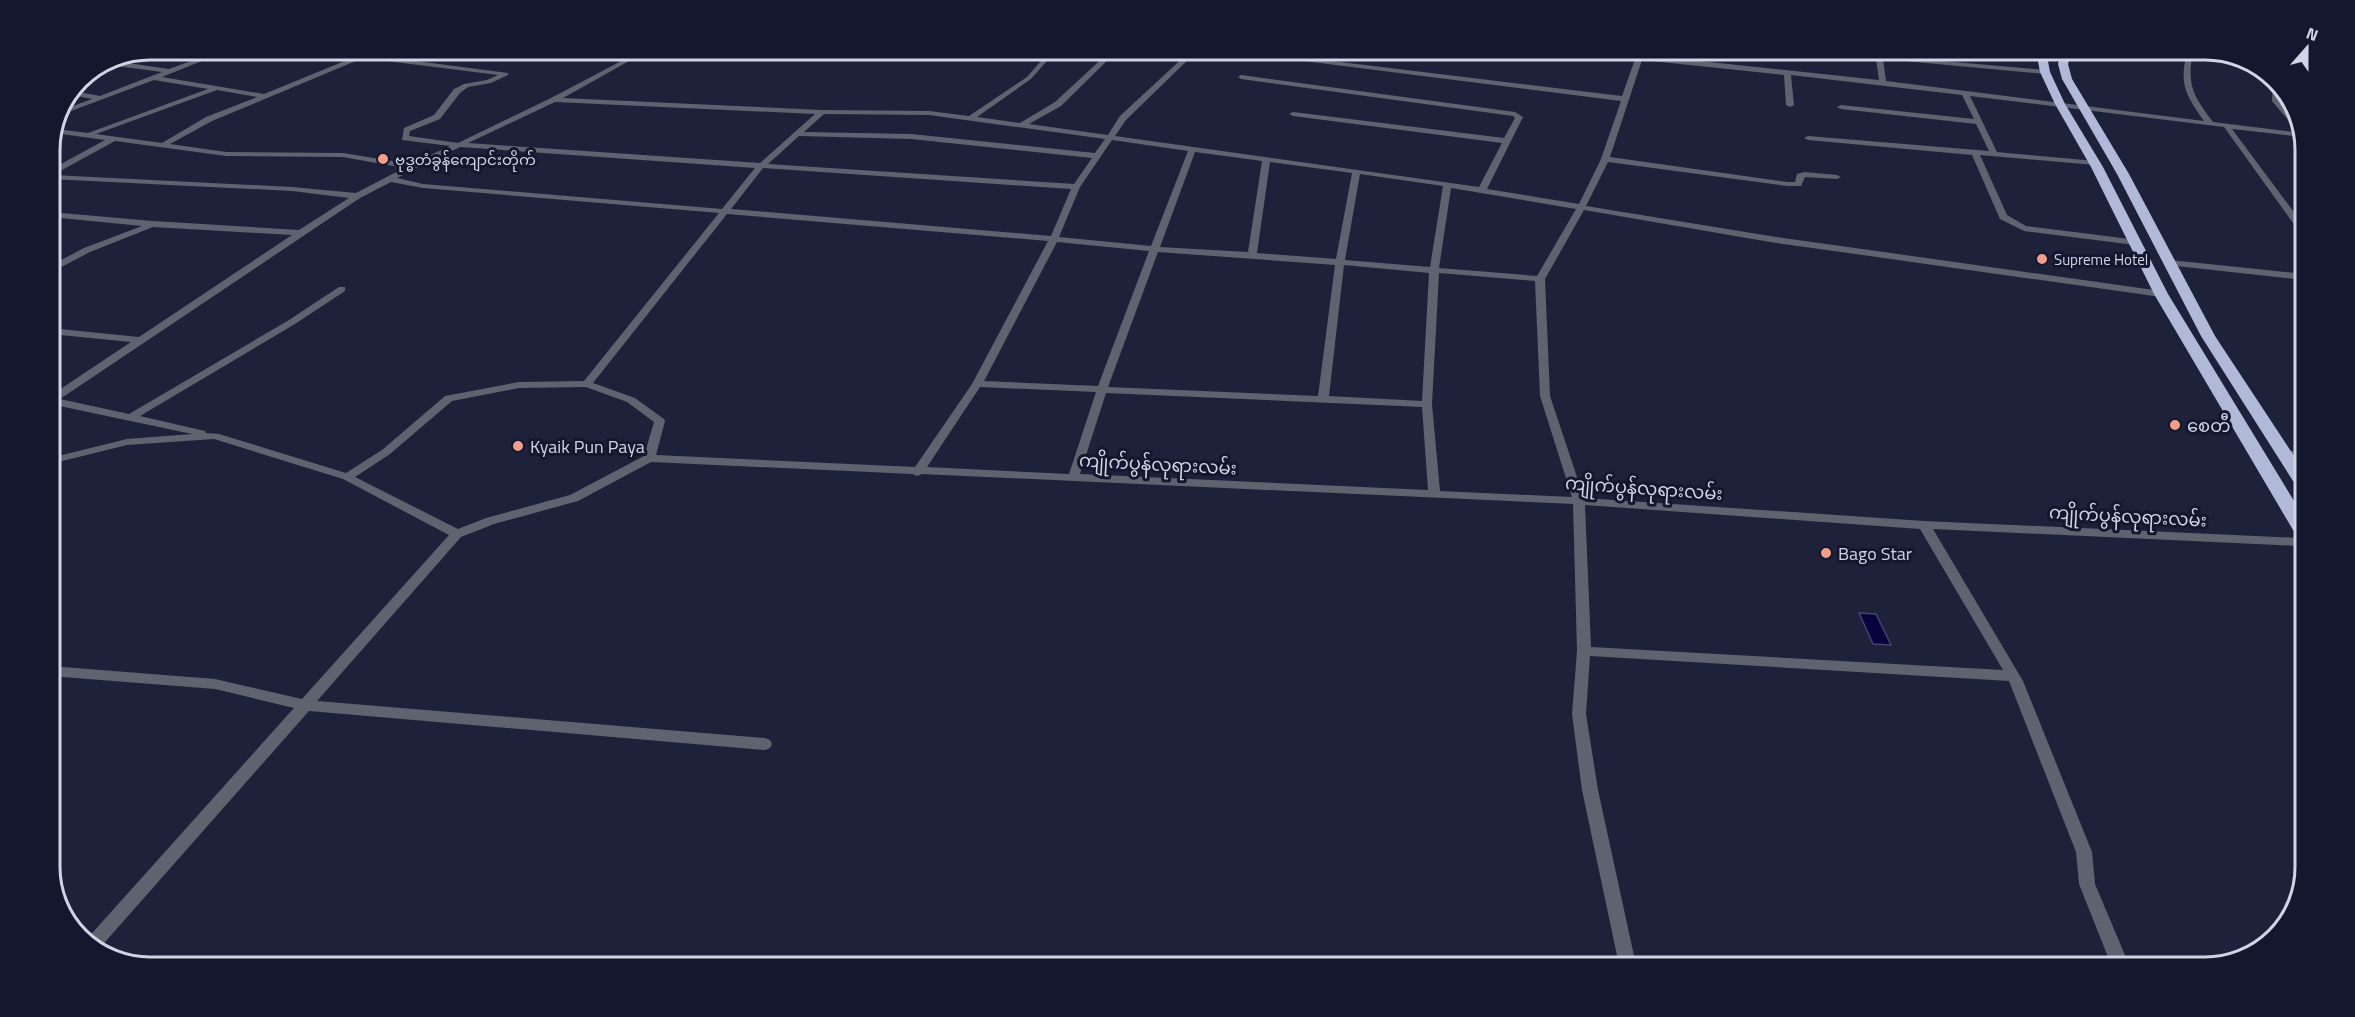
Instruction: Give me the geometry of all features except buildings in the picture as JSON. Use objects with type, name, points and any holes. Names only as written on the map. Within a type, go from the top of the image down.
[{"type":"highway","points":[[2043,60],[2045,72],[2060,104],[2095,163],[2161,294],[2295,518]]},
{"type":"highway","points":[[2064,60],[2067,79],[2087,110],[2208,336],[2295,470]]},
{"type":"street","points":[[69,110],[200,60]]},
{"type":"street","points":[[165,144],[209,119],[354,60]]},
{"type":"street","points":[[396,60],[506,74],[489,82],[466,85],[457,91],[437,117],[407,130],[405,138],[459,145],[760,167],[1076,187]]},
{"type":"street","points":[[60,394],[357,196],[412,167],[554,100],[624,60]]},
{"type":"street","points":[[970,119],[1029,78],[1045,60]]},
{"type":"street","points":[[1021,126],[1058,104],[1105,60]]},
{"type":"street","points":[[917,473],[977,384],[1054,239],[1076,187],[1123,118],[1185,60]]},
{"type":"street","points":[[1302,60],[1626,99]]},
{"type":"street","points":[[1625,957],[1590,790],[1579,714],[1584,651],[1579,501],[1545,396],[1540,279],[1582,206],[1605,159],[1640,60]]},
{"type":"street","points":[[1675,60],[2060,104],[2087,110],[2293,134]]},
{"type":"street","points":[[1880,60],[1883,83]]},
{"type":"street","points":[[1920,60],[2045,72]]},
{"type":"street","points":[[2188,60],[2184,75],[2191,96],[2210,123]]},
{"type":"street","points":[[122,65],[169,72]]},
{"type":"street","points":[[1786,73],[1790,105]]},
{"type":"street","points":[[1241,77],[1515,114],[1519,117],[1482,190]]},
{"type":"street","points":[[154,78],[267,96]]},
{"type":"street","points":[[88,135],[217,88]]},
{"type":"street","points":[[1965,93],[1994,154]]},
{"type":"street","points":[[79,94],[101,98]]},
{"type":"street","points":[[2276,94],[2276,101],[2288,114]]},
{"type":"street","points":[[554,100],[822,112],[929,113],[1447,184],[1922,262],[2161,294]]},
{"type":"street","points":[[1841,107],[1979,122]]},
{"type":"street","points":[[587,384],[760,167],[800,134],[822,112]]},
{"type":"street","points":[[1293,114],[1506,141]]},
{"type":"street","points":[[2226,125],[2295,220]]},
{"type":"street","points":[[62,132],[116,137],[226,154],[343,155],[412,167]]},
{"type":"street","points":[[800,134],[846,133],[938,137],[1097,156]]},
{"type":"street","points":[[60,169],[116,137]]},
{"type":"street","points":[[1808,138],[2095,163]]},
{"type":"street","points":[[1073,478],[1102,389],[1192,150]]},
{"type":"street","points":[[1975,152],[2003,218],[2009,222],[2024,228],[2135,242]]},
{"type":"street","points":[[1605,159],[1787,184],[1798,184],[1800,176],[1804,174],[1837,177]]},
{"type":"street","points":[[1252,255],[1266,160]]},
{"type":"street","points":[[1323,399],[1340,263],[1356,172]]},
{"type":"street","points":[[60,176],[292,189],[357,196]]},
{"type":"street","points":[[390,179],[423,186],[1154,249],[1540,279]]},
{"type":"street","points":[[1434,494],[1427,404],[1434,272],[1447,184]]},
{"type":"street","points":[[60,215],[153,224],[299,233]]},
{"type":"street","points":[[60,265],[87,250],[153,224]]},
{"type":"street","points":[[2170,263],[2295,276]]},
{"type":"street","points":[[130,418],[292,322],[342,289]]},
{"type":"street","points":[[60,332],[139,340]]},
{"type":"street","points":[[97,940],[457,534],[490,521],[574,498],[649,459],[660,421],[630,400],[587,384],[519,385],[449,398],[386,452],[347,477]]},
{"type":"street","points":[[977,384],[1427,404]]},
{"type":"street","points":[[60,403],[215,436],[347,477],[457,534]]},
{"type":"street","points":[[60,459],[127,442],[215,436]]},
{"type":"street","points":[[2284,453],[2295,454]]},
{"type":"street","name":"ကျိုက်ပွန်လုရားလမ်း","points":[[649,459],[917,473],[1579,501],[1924,525],[2295,542]]},
{"type":"street","points":[[1924,525],[2013,676],[2084,852],[2087,884],[2117,957]]},
{"type":"street","points":[[1584,651],[2013,676]]},
{"type":"street","points":[[60,672],[215,684],[305,705],[765,744]]},
{"type":"shaded area","points":[[1859,613],[1876,614],[1891,645],[1873,644]]},
{"type":"place","name":"ဗုဒ္ဓတံခွန်ကျောင်းတိုက်","points":[[383,159]]},
{"type":"place","name":"Supreme Hotel","points":[[2042,259]]},
{"type":"place","name":"စေတီ","points":[[2175,425]]},
{"type":"place","name":"Kyaik Pun Paya","points":[[518,446]]},
{"type":"place","name":"Bago Star","points":[[1826,553]]}]
